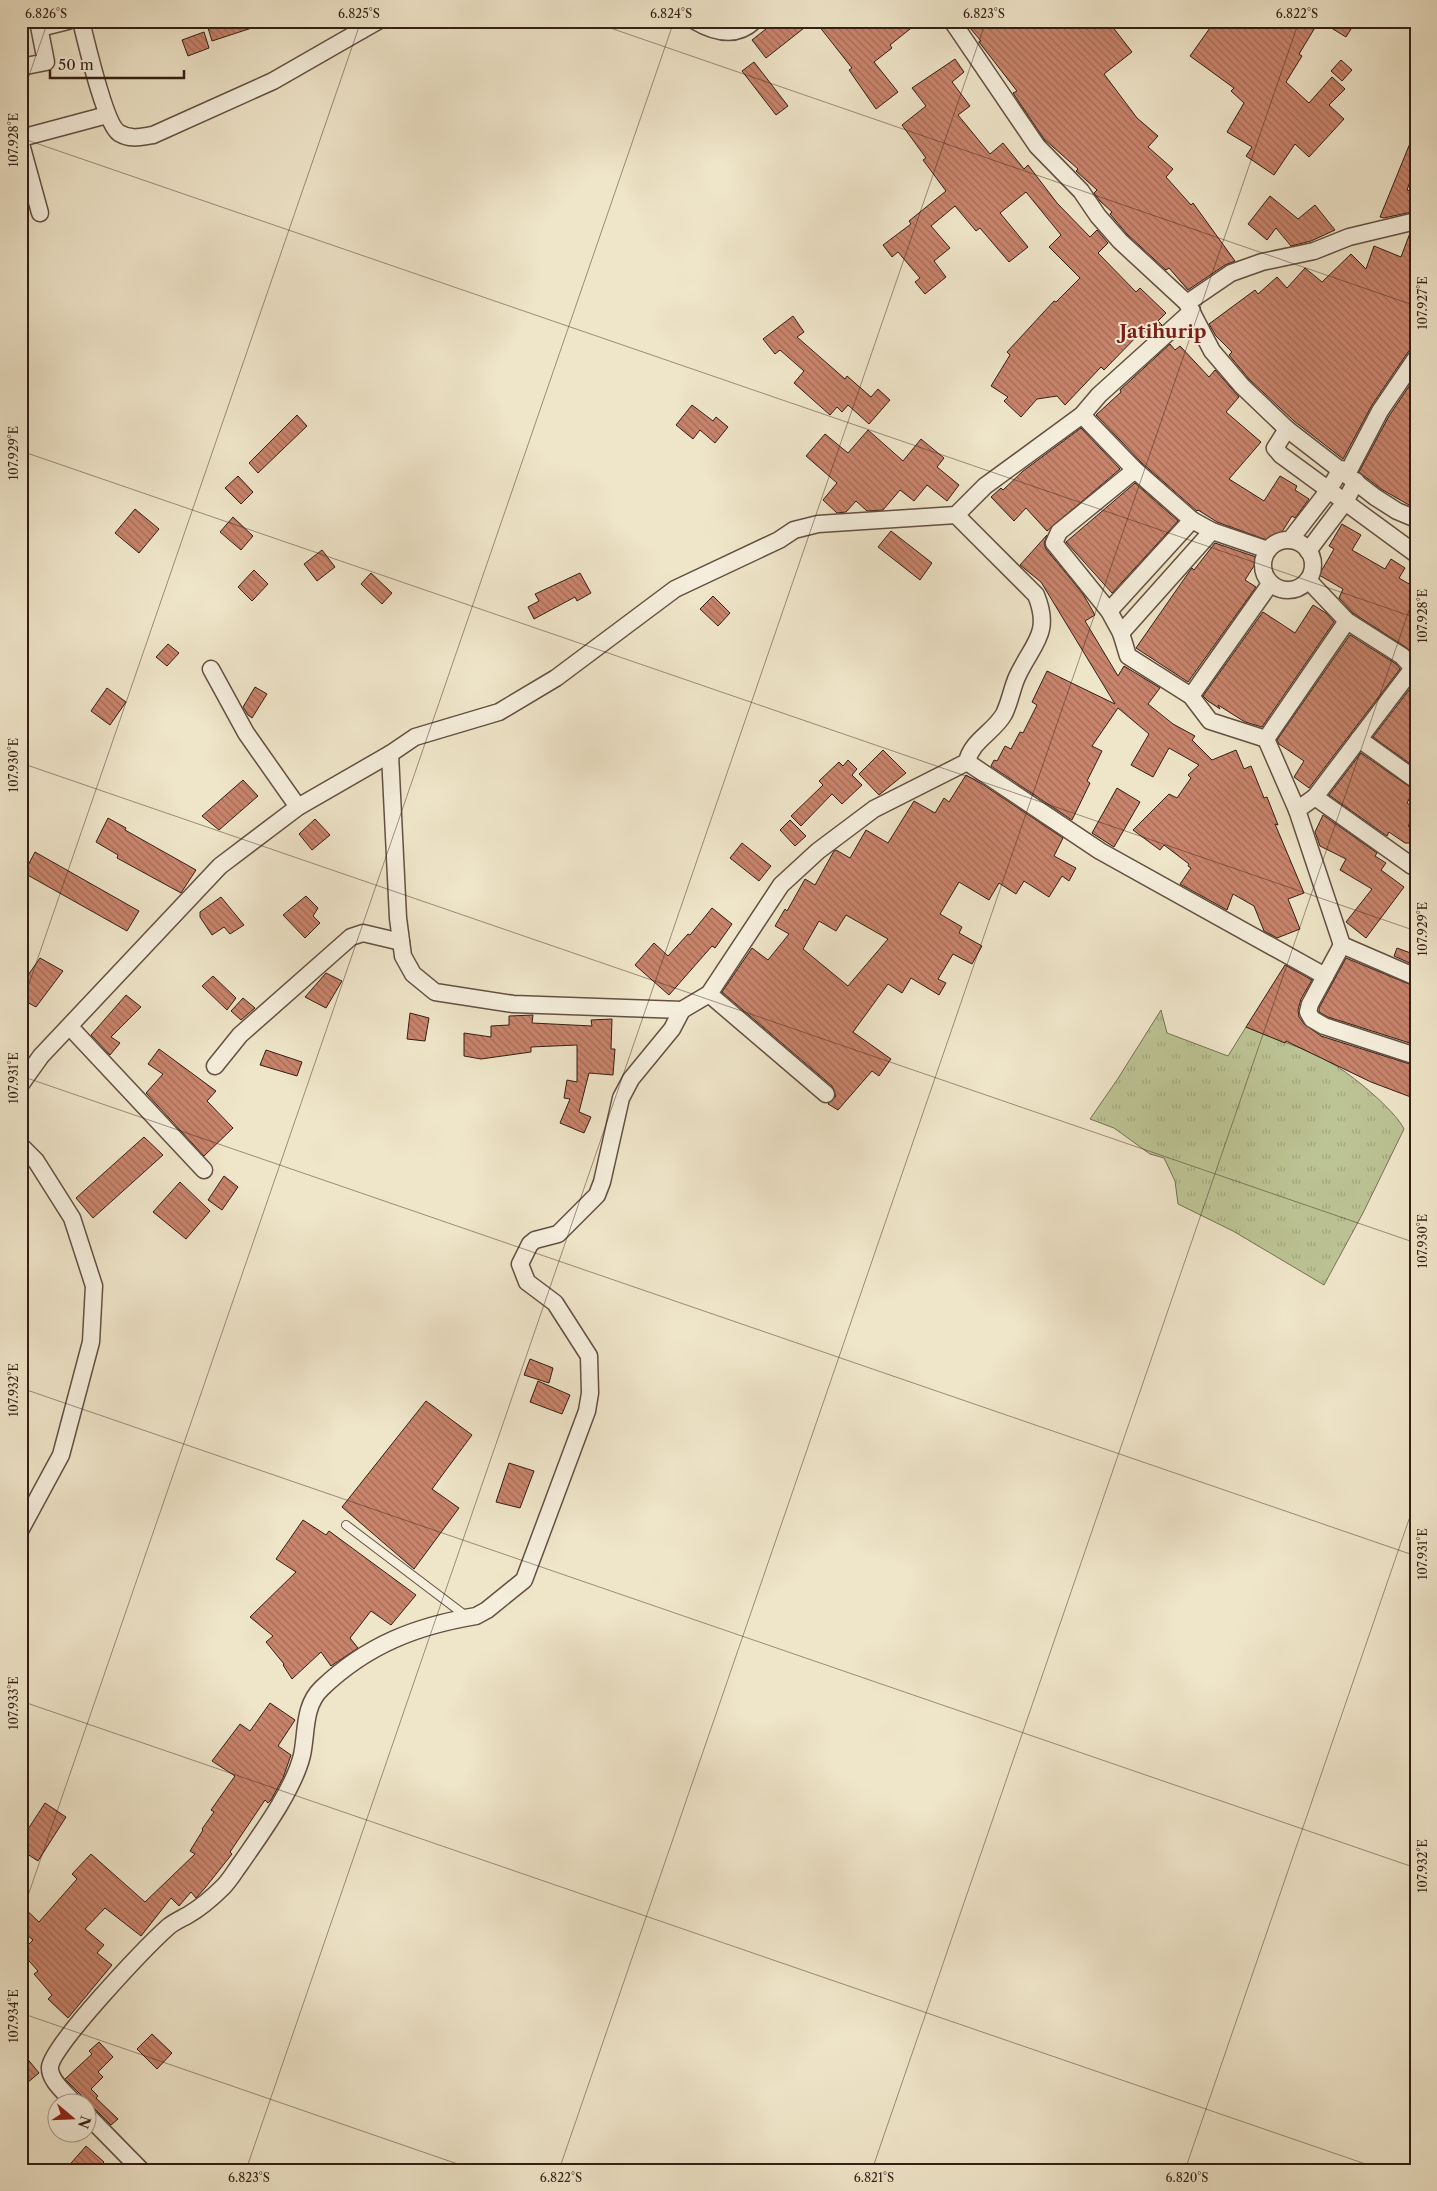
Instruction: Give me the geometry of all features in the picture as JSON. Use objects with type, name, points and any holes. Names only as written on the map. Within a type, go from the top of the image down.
[{"type":"street","points":[[21,68],[46,62],[39,25],[68,21]]},
{"type":"street","points":[[81,21],[107,115],[118,132],[134,139],[153,135],[273,81],[360,26],[378,21]]},
{"type":"street","points":[[695,21],[708,28],[730,33],[749,26],[754,21]]},
{"type":"street","points":[[952,21],[1037,146],[1081,191],[1098,216],[1120,242],[1189,307],[1218,358],[1242,386],[1287,429],[1397,511],[1416,519]]},
{"type":"street","points":[[21,138],[107,115]]},
{"type":"street","points":[[21,144],[40,213]]},
{"type":"street","points":[[21,1084],[40,1056],[70,1027],[220,866],[298,807],[390,754],[415,737],[499,712],[556,678],[675,589],[778,540],[794,530],[818,524],[956,514],[985,486],[1082,415],[1099,395],[1189,307],[1231,273],[1262,262],[1314,251],[1349,237],[1416,221]]},
{"type":"street","points":[[1308,551],[1345,502],[1348,474],[1380,411],[1416,358]]},
{"type":"street","points":[[1082,415],[1135,470],[1192,520],[1212,530],[1268,550]]},
{"type":"street","points":[[1287,429],[1275,448],[1328,491],[1416,554]]},
{"type":"street","points":[[1135,470],[1059,532],[1054,543],[1109,611],[1121,632],[1128,656],[1191,696],[1210,721],[1266,739],[1297,810],[1342,945],[1308,1012],[1312,1019],[1324,1026],[1416,1056]]},
{"type":"street","points":[[1290,540],[1328,491],[1348,474]]},
{"type":"street","points":[[956,514],[1036,595],[1042,611],[1040,634],[1017,677],[1004,714],[969,752],[967,762]]},
{"type":"street","points":[[1109,611],[1192,520]]},
{"type":"street","points":[[1121,632],[1212,530]]},
{"type":"street","points":[[1290,540],[1300,544],[1308,551],[1313,566],[1308,580],[1297,589],[1283,591],[1270,584],[1262,568],[1268,550],[1278,542],[1290,540]]},
{"type":"street","points":[[1297,810],[1314,797],[1415,668],[1402,656],[1347,621],[1308,580]]},
{"type":"street","points":[[1191,696],[1270,584]]},
{"type":"street","points":[[1266,739],[1347,621]]},
{"type":"street","points":[[211,669],[246,733],[298,807]]},
{"type":"street","points":[[1359,739],[1416,780]]},
{"type":"street","points":[[390,754],[398,918],[403,956],[413,974],[434,992],[513,1004],[682,1010]]},
{"type":"street","points":[[967,762],[1100,851],[1325,976]]},
{"type":"street","points":[[66,2094],[52,2078],[50,2067],[55,2056],[81,2020],[170,1925],[189,1914],[224,1886],[255,1844],[289,1787],[302,1755],[304,1725],[309,1710],[320,1690],[346,1667],[371,1650],[403,1634],[468,1617],[487,1610],[524,1580],[588,1411],[590,1393],[589,1356],[555,1304],[527,1282],[520,1264],[522,1256],[530,1244],[535,1240],[558,1234],[597,1195],[602,1182],[621,1098],[631,1079],[672,1029],[682,1010],[709,994],[781,885],[818,851],[874,809],[967,762]]},
{"type":"street","points":[[1314,797],[1412,866]]},
{"type":"street","points":[[215,1066],[240,1036],[351,937],[363,933],[402,942]]},
{"type":"street","points":[[1342,945],[1416,977]]},
{"type":"street","points":[[709,994],[826,1094]]},
{"type":"street","points":[[70,1027],[204,1170]]},
{"type":"street","points":[[21,1146],[36,1162],[72,1218],[94,1286],[91,1342],[61,1455],[21,1529]]},
{"type":"street","points":[[98,2126],[141,2170]]},
{"type":"lane","points":[[346,1525],[468,1617]]},
{"type":"green space","points":[[1161,1010],[1167,1033],[1228,1056],[1246,1027],[1321,1058],[1360,1083],[1382,1102],[1404,1129],[1363,1213],[1324,1285],[1233,1231],[1178,1204],[1175,1181],[1164,1158],[1150,1154],[1114,1128],[1090,1119]]},
{"type":"building","points":[[206,21],[264,21],[264,24],[212,41]]},
{"type":"building","points":[[776,21],[813,21],[766,58],[752,40]]},
{"type":"building","points":[[815,21],[920,21],[890,45],[892,48],[874,62],[898,92],[876,109],[849,70],[852,68]]},
{"type":"building","points":[[964,21],[1108,21],[1132,52],[1104,74],[1137,118],[1158,136],[1148,147],[1173,169],[1166,177],[1191,205],[1193,203],[1235,261],[1225,265],[1188,290],[1169,268],[1166,270],[1127,234],[1110,214],[1112,212],[1094,193],[1097,190],[1076,171],[1078,169],[1044,139],[1013,93],[1017,91]]},
{"type":"building","points":[[1215,21],[1319,21],[1299,54],[1302,56],[1286,82],[1309,103],[1332,77],[1345,89],[1329,105],[1344,119],[1309,157],[1295,144],[1274,175],[1246,156],[1252,147],[1227,132],[1244,103],[1231,91],[1234,88],[1190,56]]},
{"type":"building","points":[[1320,21],[1356,21],[1346,37]]},
{"type":"building","points":[[204,32],[209,48],[188,56],[182,40]]},
{"type":"building","points":[[955,59],[964,72],[952,82],[970,106],[958,115],[990,154],[1003,143],[1024,169],[1028,165],[1057,203],[1090,237],[1097,230],[1108,243],[1098,253],[1136,292],[1140,288],[1166,313],[1158,321],[1162,325],[1150,336],[1143,330],[1104,370],[1101,367],[1065,405],[1057,396],[1037,399],[1021,417],[1004,401],[1008,397],[991,386],[1010,355],[1007,352],[1054,301],[1056,302],[1080,278],[1049,247],[1061,235],[1026,192],[1000,213],[1028,247],[1009,262],[980,228],[976,231],[955,206],[931,226],[950,248],[934,261],[946,277],[925,294],[915,282],[920,278],[898,252],[892,257],[883,245],[911,224],[909,221],[946,191],[923,160],[926,158],[902,125],[926,106],[912,88]]},
{"type":"building","points":[[1341,60],[1352,70],[1342,81],[1331,71]]},
{"type":"building","points":[[754,62],[788,106],[776,115],[742,71]]},
{"type":"building","points":[[1415,131],[1416,165],[1407,190],[1416,193],[1416,211],[1384,218],[1380,217]]},
{"type":"building","points":[[1270,196],[1298,219],[1315,205],[1335,230],[1311,241],[1291,246],[1276,228],[1267,240],[1248,224]]},
{"type":"building","points":[[1416,231],[1416,347],[1408,352],[1372,405],[1343,459],[1294,421],[1249,379],[1229,355],[1232,352],[1216,336],[1209,324],[1255,290],[1258,294],[1277,277],[1287,288],[1305,268],[1322,282],[1351,254],[1366,269],[1374,246],[1401,257],[1410,233]]},
{"type":"building","points":[[793,316],[804,332],[797,337],[845,379],[847,376],[871,397],[878,389],[890,400],[869,424],[848,405],[842,412],[837,407],[830,415],[794,383],[804,371],[780,350],[775,354],[763,339]]},
{"type":"building","points":[[1170,344],[1175,350],[1180,346],[1209,377],[1215,370],[1239,397],[1226,412],[1261,442],[1229,479],[1264,501],[1280,476],[1297,486],[1295,490],[1309,499],[1295,518],[1292,516],[1275,543],[1217,522],[1197,511],[1142,463],[1096,415]]},
{"type":"building","points":[[1416,376],[1416,491],[1409,505],[1381,489],[1359,472],[1389,416]]},
{"type":"building","points":[[692,405],[713,421],[716,417],[728,427],[715,443],[700,430],[693,439],[676,425]]},
{"type":"building","points":[[297,415],[307,426],[258,473],[249,463]]},
{"type":"building","points":[[1081,428],[1120,469],[1047,531],[1026,508],[1014,521],[991,497],[1001,488],[1003,490],[1023,471]]},
{"type":"building","points":[[868,430],[903,461],[921,439],[944,458],[937,467],[959,485],[947,501],[927,485],[914,501],[900,490],[883,510],[867,511],[856,501],[846,512],[837,513],[823,500],[837,483],[806,456],[825,434],[848,453]]},
{"type":"building","points":[[238,476],[253,492],[241,504],[225,488]]},
{"type":"building","points":[[1135,483],[1178,521],[1112,593],[1066,542]]},
{"type":"building","points":[[135,509],[159,529],[139,553],[115,533]]},
{"type":"building","points":[[233,517],[253,536],[241,550],[220,532]]},
{"type":"building","points":[[1342,524],[1361,535],[1352,550],[1385,569],[1391,559],[1405,568],[1399,578],[1416,588],[1416,656],[1407,648],[1353,613],[1339,598],[1343,589],[1319,575],[1334,549],[1329,546]]},
{"type":"building","points":[[891,531],[932,563],[920,580],[878,547]]},
{"type":"building","points":[[1047,535],[1044,544],[1046,549],[1083,594],[1095,615],[1085,621],[1118,676],[1124,666],[1160,688],[1148,704],[1173,724],[1195,736],[1192,740],[1212,760],[1236,750],[1244,769],[1251,766],[1264,798],[1267,797],[1278,825],[1275,824],[1304,893],[1288,899],[1300,929],[1277,938],[1264,931],[1254,906],[1233,894],[1227,910],[1180,884],[1191,868],[1188,866],[1189,864],[1164,845],[1160,850],[1133,830],[1169,794],[1177,798],[1191,778],[1188,775],[1199,765],[1169,748],[1153,777],[1131,765],[1149,734],[1118,708],[1092,746],[1102,751],[1087,781],[1090,783],[1072,820],[991,766],[994,760],[997,761],[1005,746],[1011,749],[1020,732],[1023,733],[1037,705],[1032,702],[1047,671],[1115,704],[1041,582],[1020,565]]},
{"type":"building","points":[[1215,543],[1259,558],[1245,580],[1256,587],[1188,682],[1136,648],[1192,568],[1194,570]]},
{"type":"building","points":[[322,550],[335,567],[317,581],[304,564]]},
{"type":"building","points":[[254,570],[268,584],[252,601],[238,587]]},
{"type":"building","points":[[371,573],[392,593],[382,604],[361,584]]},
{"type":"building","points":[[580,573],[591,593],[577,601],[575,597],[534,619],[528,607],[539,601],[535,594]]},
{"type":"building","points":[[713,596],[730,613],[718,626],[700,609]]},
{"type":"building","points":[[1313,605],[1326,613],[1334,622],[1262,727],[1245,722],[1218,705],[1220,709],[1203,696],[1263,612],[1295,633]]},
{"type":"building","points":[[1350,635],[1396,664],[1400,669],[1309,788],[1294,777],[1304,761],[1279,744],[1277,740]]},
{"type":"building","points":[[168,644],[179,653],[167,666],[156,657]]},
{"type":"building","points":[[1416,681],[1416,768],[1373,737]]},
{"type":"building","points":[[255,687],[267,694],[252,718],[243,707]]},
{"type":"building","points":[[107,688],[126,702],[110,725],[91,711]]},
{"type":"building","points":[[883,750],[906,773],[879,795],[859,774]]},
{"type":"building","points":[[1361,753],[1414,790],[1407,803],[1416,810],[1416,814],[1408,826],[1416,831],[1416,836],[1411,843],[1405,843],[1389,832],[1387,836],[1329,795]]},
{"type":"building","points":[[848,760],[857,769],[852,775],[862,785],[842,804],[832,794],[801,826],[791,816],[823,785],[819,781],[839,762],[843,766]]},
{"type":"building","points":[[966,775],[1063,838],[1054,856],[1076,868],[1069,881],[1062,876],[1049,897],[1024,881],[1016,894],[999,883],[989,900],[959,882],[940,914],[962,927],[959,933],[982,946],[972,964],[953,954],[938,979],[946,983],[939,995],[911,978],[902,993],[888,984],[853,1032],[891,1059],[879,1076],[872,1071],[838,1110],[828,1104],[836,1096],[832,1086],[722,992],[752,948],[768,960],[789,934],[775,926],[785,909],[787,911],[805,879],[815,885],[834,851],[836,850],[850,858],[866,830],[888,843],[914,801],[935,813],[944,798],[949,802]],"holes":[[[846,915],[888,939],[848,986],[803,949],[819,921],[836,931]]]},
{"type":"building","points":[[243,780],[258,796],[219,830],[202,816]]},
{"type":"building","points":[[1117,788],[1140,802],[1114,847],[1092,833]]},
{"type":"building","points":[[1323,815],[1377,853],[1375,856],[1386,863],[1381,870],[1404,887],[1366,938],[1346,922],[1372,889],[1340,870],[1346,859],[1320,846],[1315,832]]},
{"type":"building","points":[[108,818],[126,828],[125,830],[196,870],[181,893],[117,858],[118,855],[96,842]]},
{"type":"building","points":[[315,819],[330,835],[312,850],[299,834]]},
{"type":"building","points":[[790,820],[806,836],[795,846],[780,830]]},
{"type":"building","points":[[742,843],[771,866],[759,881],[730,858]]},
{"type":"building","points":[[35,852],[139,911],[127,931],[24,873]]},
{"type":"building","points":[[306,896],[318,908],[313,916],[320,923],[305,938],[283,915]]},
{"type":"building","points":[[221,897],[244,925],[230,934],[224,927],[212,935],[200,917],[200,912]]},
{"type":"building","points":[[712,908],[732,924],[715,948],[712,946],[669,995],[635,965],[654,943],[668,956],[688,934],[690,935]]},
{"type":"building","points":[[1397,948],[1416,955],[1416,966],[1394,956]]},
{"type":"building","points":[[40,958],[63,971],[36,1007],[21,999],[21,985]]},
{"type":"building","points":[[1346,958],[1416,987],[1416,1045],[1328,1017],[1319,1012],[1319,1008]]},
{"type":"building","points":[[1285,965],[1312,980],[1301,999],[1298,1010],[1299,1017],[1304,1024],[1321,1036],[1416,1066],[1416,1099],[1371,1082],[1286,1041],[1285,1043],[1246,1027]]},
{"type":"building","points":[[326,973],[342,981],[326,1008],[305,997]]},
{"type":"building","points":[[213,976],[236,998],[227,1010],[202,986]]},
{"type":"building","points":[[126,995],[141,1007],[111,1037],[120,1043],[110,1055],[91,1035]]},
{"type":"building","points":[[243,998],[255,1008],[241,1020],[231,1011]]},
{"type":"building","points":[[410,1013],[429,1018],[425,1041],[407,1039]]},
{"type":"building","points":[[533,1015],[532,1023],[592,1026],[591,1020],[612,1019],[611,1049],[615,1049],[613,1075],[589,1073],[579,1112],[591,1117],[584,1133],[560,1123],[570,1099],[564,1098],[567,1080],[577,1082],[577,1045],[531,1047],[531,1052],[481,1059],[464,1056],[464,1033],[491,1037],[491,1026],[509,1025],[509,1016]]},
{"type":"building","points":[[159,1049],[216,1091],[207,1101],[233,1128],[204,1156],[146,1093],[163,1074],[148,1064]]},
{"type":"building","points":[[266,1050],[302,1062],[297,1076],[260,1065]]},
{"type":"building","points":[[144,1137],[163,1155],[93,1218],[76,1198]]},
{"type":"building","points":[[224,1176],[238,1187],[222,1210],[208,1200]]},
{"type":"building","points":[[180,1182],[210,1211],[186,1239],[153,1212]]},
{"type":"building","points":[[530,1359],[553,1368],[549,1383],[524,1375]]},
{"type":"building","points":[[538,1381],[570,1395],[562,1414],[530,1402]]},
{"type":"building","points":[[426,1401],[472,1435],[432,1489],[459,1508],[414,1569],[342,1507]]},
{"type":"building","points":[[509,1463],[534,1471],[520,1508],[496,1502]]},
{"type":"building","points":[[303,1520],[326,1535],[329,1531],[416,1595],[391,1625],[371,1611],[350,1638],[358,1648],[331,1666],[321,1652],[292,1679],[284,1664],[266,1642],[273,1636],[250,1617],[296,1572],[276,1559]]},
{"type":"building","points":[[270,1703],[295,1720],[278,1746],[291,1755],[283,1778],[271,1800],[268,1803],[265,1800],[230,1852],[232,1854],[196,1898],[191,1892],[179,1906],[171,1898],[141,1936],[105,1908],[85,1929],[104,1945],[97,1953],[112,1965],[68,2018],[48,1999],[52,1995],[34,1974],[38,1971],[21,1952],[33,1940],[21,1930],[21,1905],[39,1922],[77,1879],[72,1874],[91,1854],[145,1902],[195,1854],[190,1851],[214,1812],[211,1810],[235,1776],[212,1761],[240,1724],[250,1731]]},
{"type":"building","points":[[45,1803],[66,1817],[38,1861],[21,1850],[21,1840]]},
{"type":"building","points":[[152,2034],[172,2053],[157,2069],[137,2049]]},
{"type":"building","points":[[99,2042],[113,2057],[98,2072],[103,2077],[91,2089],[96,2094],[80,2094],[65,2079],[92,2054],[89,2051]]},
{"type":"building","points":[[21,2051],[39,2073],[21,2088]]},
{"type":"building","points":[[98,2100],[118,2119],[111,2125],[98,2112]]},
{"type":"building","points":[[86,2146],[104,2162],[97,2170],[65,2170]]},
{"type":"district","name":"Jatihurip","points":[[1163,331]]}]
